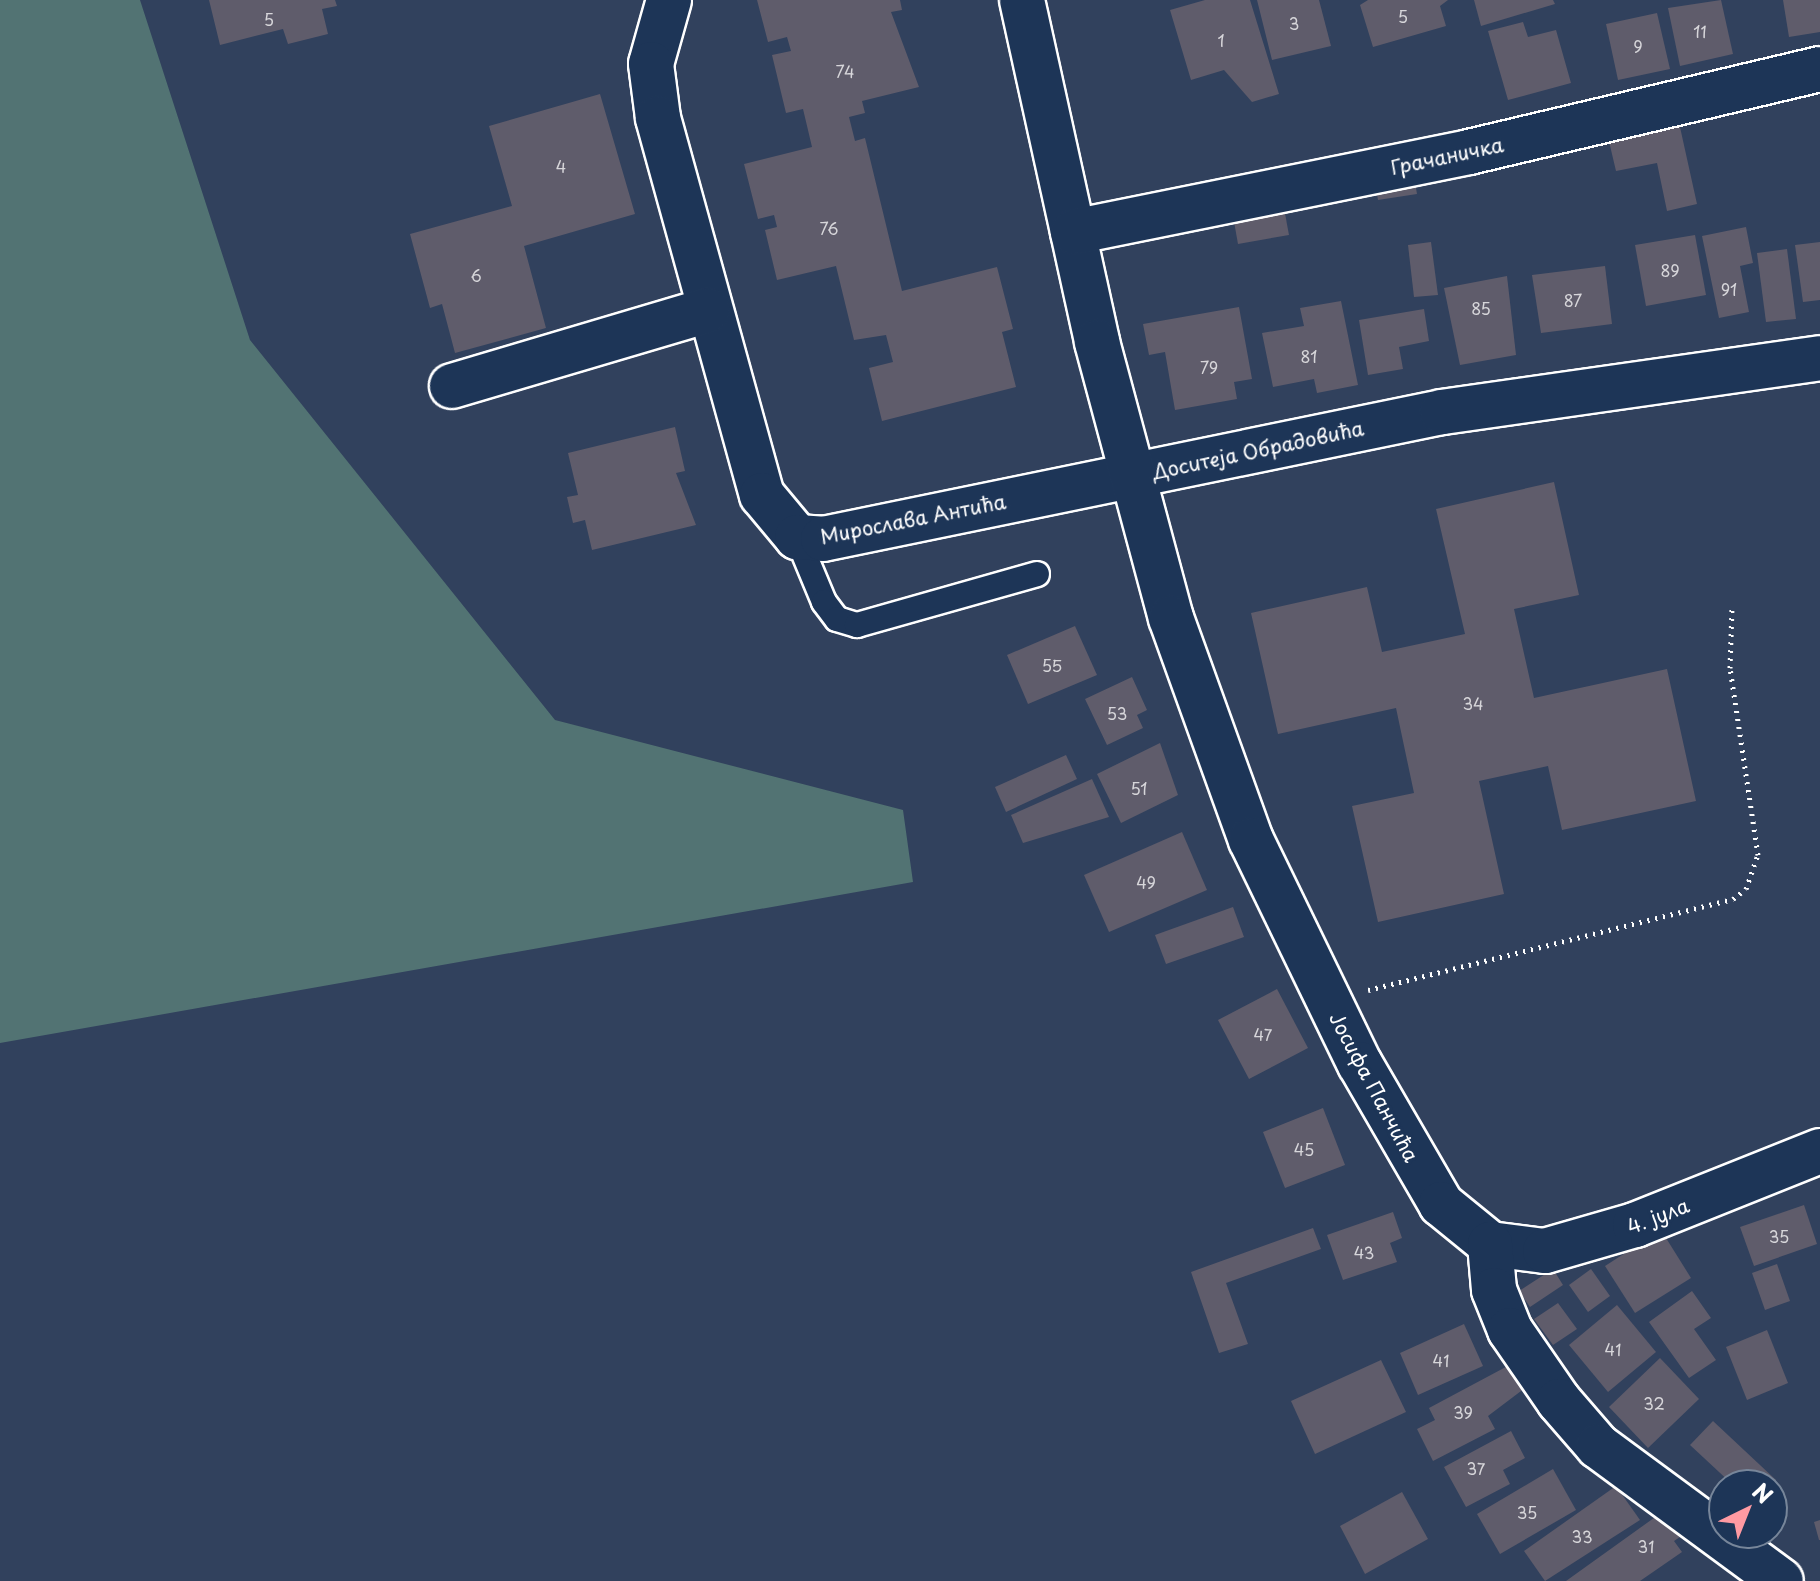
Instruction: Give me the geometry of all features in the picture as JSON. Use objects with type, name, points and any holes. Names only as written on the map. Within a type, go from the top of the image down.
[{"type":"street","name":"Мирослава Антића","points":[[669,0],[651,64],[708,310],[762,495],[797,537],[823,539],[1131,476]]},
{"type":"street","name":"Доситеја Обрадовића","points":[[1022,0],[1131,476],[1442,412],[1820,358]]},
{"type":"street","name":"Грачаничка","points":[[1073,232],[1469,152],[1820,69]]},
{"type":"street","points":[[452,386],[708,310]]},
{"type":"street","name":"Јосифа Панчића","points":[[1131,476],[1171,618],[1251,840],[1328,1000],[1441,1204],[1490,1244]]},
{"type":"street","name":"4. јула","points":[[1490,1244],[1545,1251],[1587,1242],[1820,1151]]},
{"type":"street","points":[[1490,1244],[1494,1290],[1510,1330],[1559,1401],[1598,1446],[1781,1581]]},
{"type":"lane","points":[[797,537],[824,602],[837,619],[857,625],[1037,574]]},
{"type":"path","points":[[1328,1000],[1733,899],[1746,889],[1758,855],[1730,668],[1732,608]]},
{"type":"green space","points":[[0,0],[140,0],[250,340],[555,720],[903,810],[913,882],[0,1043]]},
{"type":"building","points":[[209,0],[335,0],[337,6],[322,9],[328,34],[288,44],[283,29],[220,45]]},
{"type":"building","points":[[757,0],[900,0],[902,10],[891,12],[919,87],[862,101],[865,113],[849,117],[855,141],[865,138],[902,291],[997,267],[1013,329],[1002,332],[1016,387],[882,421],[869,368],[893,362],[886,335],[854,340],[836,266],[777,280],[765,230],[777,227],[774,215],[758,219],[744,164],[812,147],[803,109],[786,113],[772,55],[791,51],[787,37],[768,42]]},
{"type":"building","points":[[1205,0],[1250,0],[1279,94],[1252,102],[1224,70],[1191,80],[1170,10]]},
{"type":"building","points":[[1257,0],[1319,0],[1331,46],[1272,60]]},
{"type":"building","points":[[1368,0],[1448,0],[1440,6],[1446,26],[1373,47],[1360,5]]},
{"type":"building","points":[[1474,0],[1553,0],[1555,4],[1481,26]]},
{"type":"building","points":[[1721,0],[1733,54],[1680,66],[1668,8]]},
{"type":"building","points":[[1783,0],[1820,0],[1820,32],[1789,37]]},
{"type":"building","points":[[1657,13],[1670,69],[1618,80],[1606,24]]},
{"type":"building","points":[[1523,22],[1528,37],[1556,30],[1571,83],[1508,100],[1488,31]]},
{"type":"building","points":[[600,94],[635,214],[524,246],[546,328],[455,353],[442,304],[430,308],[410,234],[512,206],[489,126]]},
{"type":"building","points":[[1678,118],[1697,204],[1667,211],[1657,163],[1616,171],[1607,133]]},
{"type":"building","points":[[1414,176],[1417,194],[1378,200],[1375,183]]},
{"type":"building","points":[[1284,208],[1289,235],[1238,244],[1233,216]]},
{"type":"building","points":[[1746,227],[1753,263],[1740,266],[1749,312],[1719,318],[1702,236]]},
{"type":"building","points":[[1695,235],[1706,295],[1646,306],[1635,245]]},
{"type":"building","points":[[1431,242],[1438,295],[1414,297],[1408,245]]},
{"type":"building","points":[[1820,242],[1820,300],[1803,302],[1795,245]]},
{"type":"building","points":[[1787,249],[1796,319],[1766,322],[1757,253]]},
{"type":"building","points":[[1605,266],[1612,324],[1541,333],[1532,275]]},
{"type":"building","points":[[1507,276],[1516,355],[1460,365],[1444,288]]},
{"type":"building","points":[[1341,301],[1358,385],[1317,393],[1314,379],[1273,387],[1262,333],[1304,326],[1300,308]]},
{"type":"building","points":[[1239,307],[1252,379],[1234,382],[1237,399],[1175,410],[1165,352],[1149,355],[1143,324]]},
{"type":"building","points":[[1424,309],[1429,341],[1399,347],[1403,369],[1368,375],[1359,320]]},
{"type":"building","points":[[675,427],[685,471],[676,473],[696,525],[592,550],[585,520],[573,523],[567,497],[578,495],[568,453]]},
{"type":"building","points":[[1554,482],[1579,595],[1514,609],[1534,698],[1667,669],[1696,801],[1562,830],[1548,766],[1479,781],[1504,894],[1378,922],[1352,806],[1414,793],[1396,708],[1278,734],[1251,613],[1367,587],[1382,652],[1465,634],[1436,509]]},
{"type":"building","points":[[1075,626],[1097,675],[1028,704],[1007,655]]},
{"type":"building","points":[[1132,677],[1147,710],[1137,715],[1143,728],[1107,745],[1085,699]]},
{"type":"building","points":[[1160,743],[1178,795],[1121,823],[1097,774]]},
{"type":"building","points":[[1066,755],[1077,779],[1006,812],[995,787]]},
{"type":"building","points":[[1092,779],[1109,817],[1023,843],[1011,815]]},
{"type":"building","points":[[1182,832],[1207,890],[1109,932],[1084,875]]},
{"type":"building","points":[[1233,907],[1244,937],[1166,964],[1155,935]]},
{"type":"building","points":[[1277,989],[1308,1048],[1249,1079],[1218,1020]]},
{"type":"building","points":[[1323,1108],[1345,1165],[1285,1188],[1263,1132]]},
{"type":"building","points":[[1804,1205],[1817,1244],[1754,1266],[1740,1227]]},
{"type":"building","points":[[1393,1212],[1402,1238],[1390,1243],[1397,1262],[1343,1280],[1327,1235]]},
{"type":"building","points":[[1313,1228],[1321,1249],[1226,1283],[1248,1344],[1219,1353],[1191,1272]]},
{"type":"building","points":[[1661,1230],[1691,1278],[1635,1313],[1605,1266]]},
{"type":"building","points":[[1777,1264],[1790,1301],[1765,1310],[1752,1273]]},
{"type":"building","points":[[1553,1269],[1563,1285],[1530,1307],[1519,1291]]},
{"type":"building","points":[[1591,1269],[1610,1296],[1588,1312],[1569,1285]]},
{"type":"building","points":[[1692,1291],[1711,1318],[1694,1329],[1716,1360],[1689,1378],[1649,1322]]},
{"type":"building","points":[[1558,1303],[1577,1329],[1553,1345],[1534,1319]]},
{"type":"building","points":[[1617,1305],[1656,1352],[1608,1392],[1569,1345]]},
{"type":"building","points":[[1464,1324],[1483,1366],[1418,1395],[1400,1353]]},
{"type":"building","points":[[1767,1330],[1788,1383],[1747,1400],[1726,1347]]},
{"type":"building","points":[[1660,1358],[1699,1399],[1648,1448],[1609,1407]]},
{"type":"building","points":[[1381,1360],[1406,1412],[1315,1454],[1291,1401]]},
{"type":"building","points":[[1517,1361],[1529,1385],[1488,1416],[1495,1429],[1433,1461],[1417,1429],[1435,1420],[1429,1408]]},
{"type":"building","points":[[1713,1421],[1764,1469],[1716,1469],[1690,1445]]},
{"type":"building","points":[[1511,1431],[1525,1458],[1503,1470],[1510,1484],[1466,1507],[1444,1467]]},
{"type":"building","points":[[1553,1469],[1576,1510],[1500,1554],[1477,1514]]},
{"type":"building","points":[[1616,1486],[1640,1520],[1545,1581],[1524,1551]]},
{"type":"building","points":[[1402,1492],[1428,1539],[1365,1574],[1340,1526]]},
{"type":"building","points":[[1665,1510],[1683,1535],[1674,1541],[1682,1552],[1640,1581],[1566,1581]]},
{"type":"building","points":[[1820,1520],[1820,1540],[1819,1540],[1814,1522]]}]
